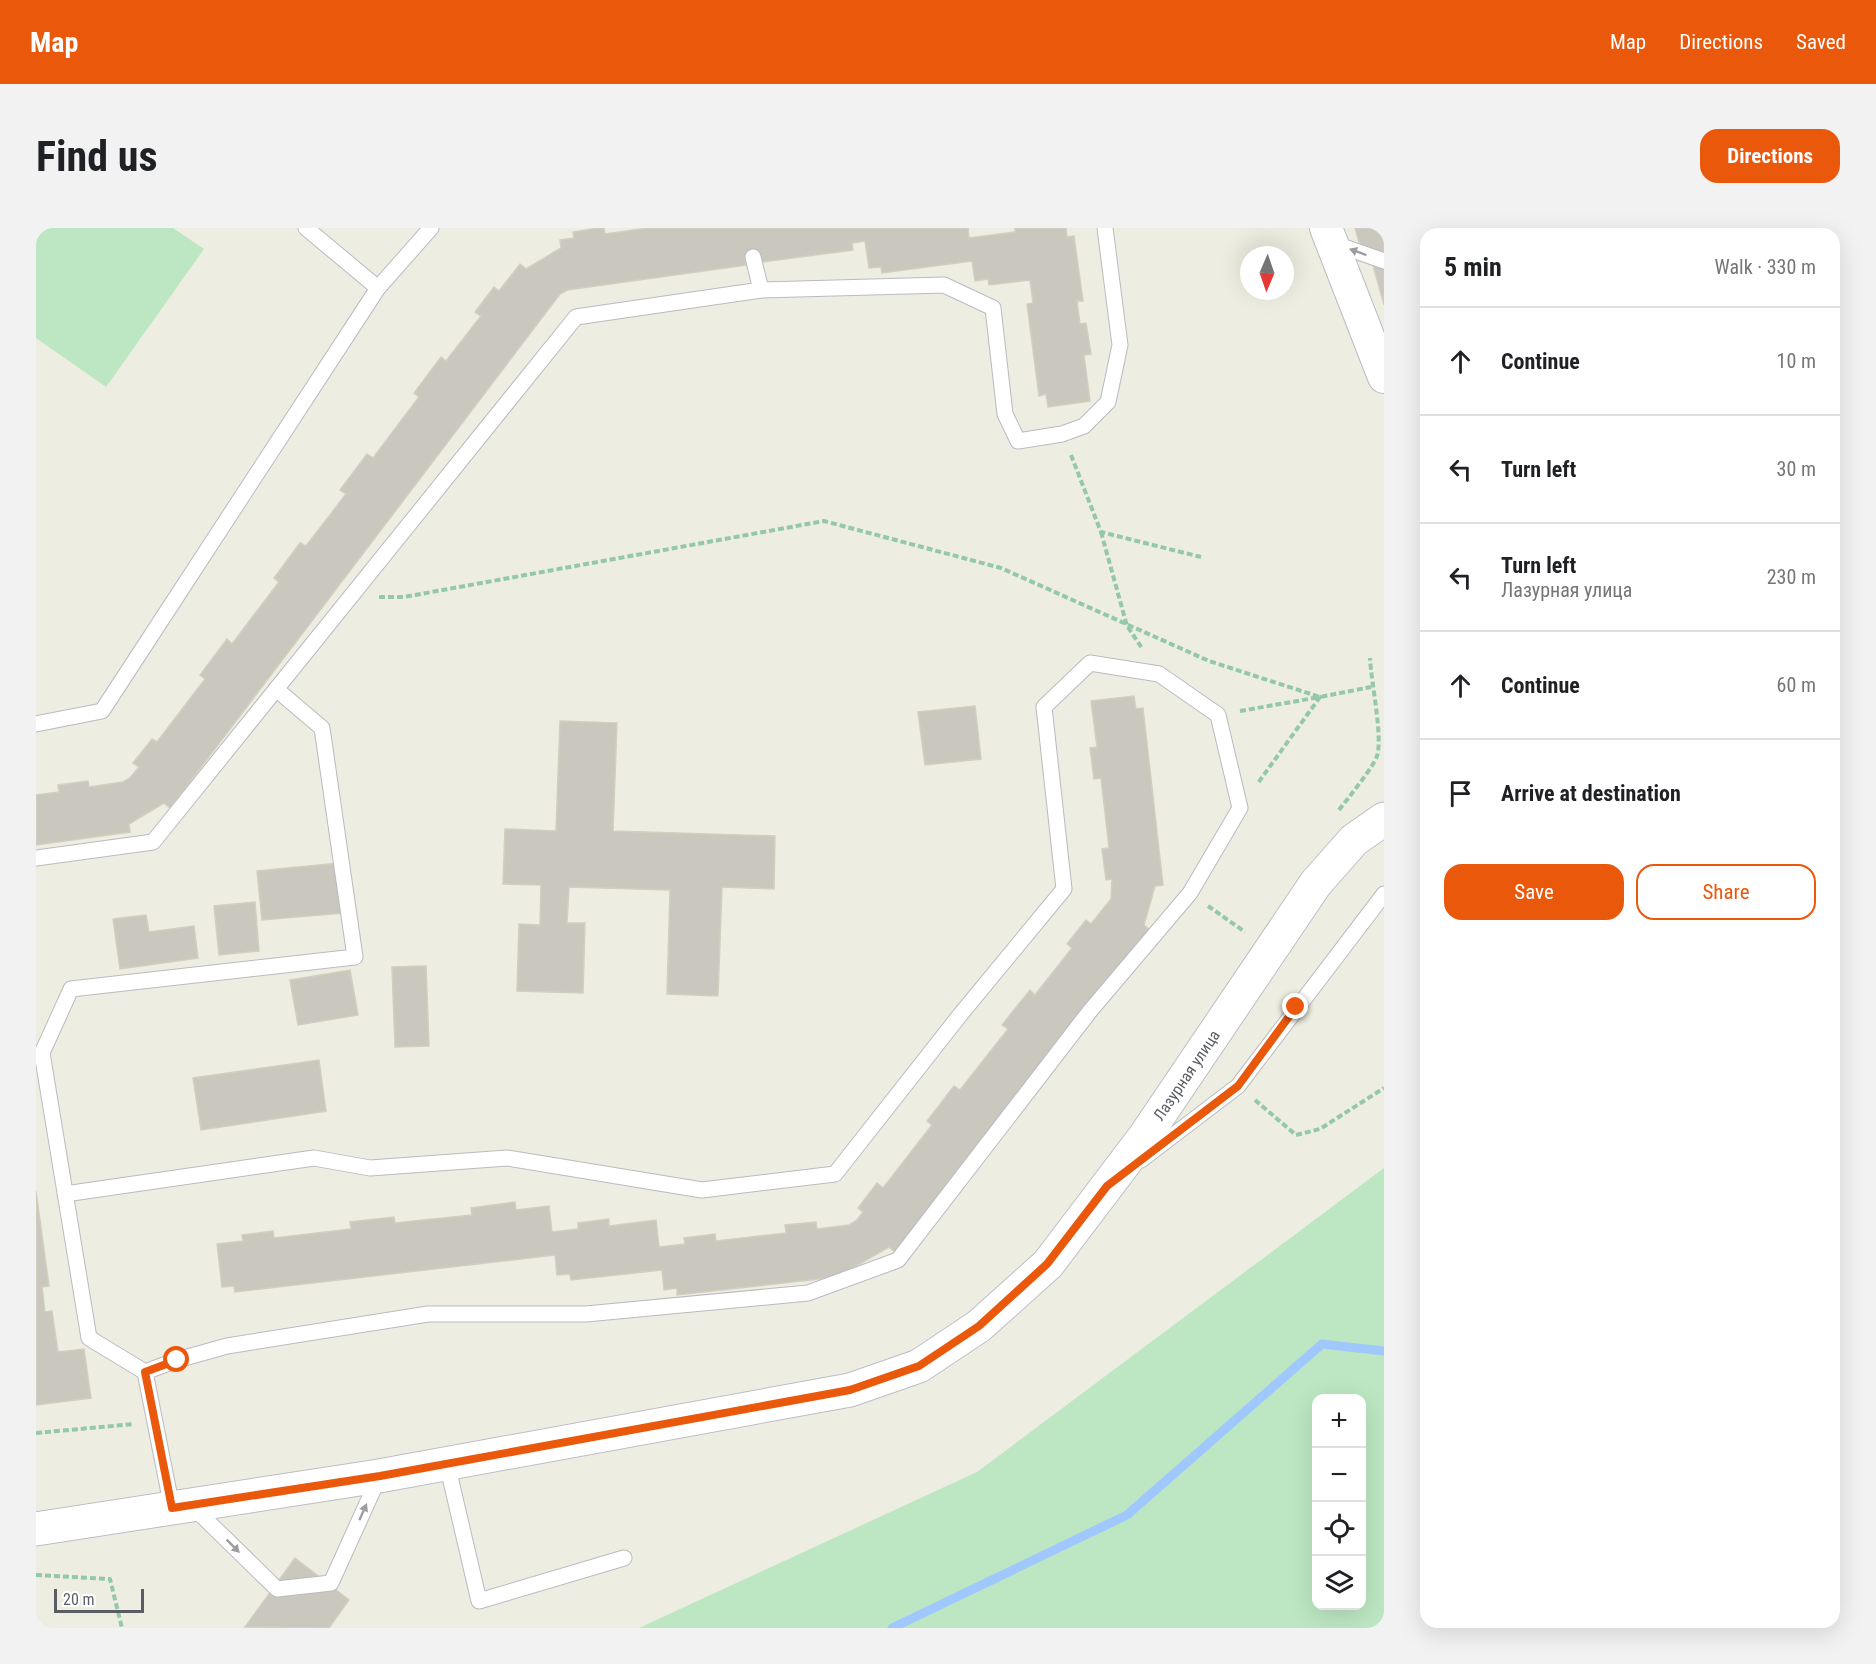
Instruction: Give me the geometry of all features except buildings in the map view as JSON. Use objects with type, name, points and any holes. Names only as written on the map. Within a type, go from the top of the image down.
[{"type":"street","points":[[1329,235],[1384,377]]},
{"type":"street","name":"Лазурная улица","points":[[36,1529],[380,1476],[850,1390],[919,1366],[979,1326],[1047,1264],[1145,1136],[1316,883],[1354,840],[1384,819]]},
{"type":"lane","points":[[306,228],[378,288]]},
{"type":"lane","points":[[36,724],[102,711],[378,288],[431,228]]},
{"type":"lane","points":[[36,858],[153,842],[576,317],[761,290],[944,285],[993,308],[1005,414],[1018,441],[1062,434],[1084,426],[1108,402],[1120,345],[1105,228]]},
{"type":"lane","points":[[1329,235],[1384,261]]},
{"type":"lane","points":[[753,257],[761,290]]},
{"type":"lane","points":[[65,1194],[314,1158],[370,1168],[507,1158],[702,1190],[836,1174],[960,1015],[1064,889],[1044,707],[1090,663],[1159,674],[1218,715],[1240,808],[1190,893],[1090,1011],[898,1260],[808,1293],[586,1314],[428,1314],[227,1346],[145,1372]]},
{"type":"lane","points":[[276,689],[322,728],[356,957],[71,989],[39,1054],[89,1338],[145,1372],[155,1422],[181,1507],[277,1589],[331,1583],[380,1476]]},
{"type":"lane","points":[[1107,1186],[1238,1086],[1384,894]]},
{"type":"lane","points":[[447,1464],[479,1601],[624,1558]]},
{"type":"path","points":[[1062,434],[1101,532],[1127,626],[1159,674]]},
{"type":"path","points":[[350,596],[404,597],[824,521],[1001,567],[1127,626],[1209,661],[1320,697]]},
{"type":"path","points":[[1101,532],[1201,557]]},
{"type":"path","points":[[1370,658],[1371,687],[1377,715]]},
{"type":"path","points":[[1218,715],[1371,687]]},
{"type":"path","points":[[1240,808],[1320,697]]},
{"type":"path","points":[[1190,893],[1245,933]]},
{"type":"path","points":[[1238,1086],[1296,1135],[1320,1129],[1384,1088]]},
{"type":"path","points":[[36,1433],[155,1422]]},
{"type":"path","points":[[36,1575],[110,1579],[122,1628]]},
{"type":"green space","points":[[36,228],[173,228],[204,249],[106,387],[36,338]]},
{"type":"green space","points":[[1384,1168],[1384,1628],[639,1628],[977,1472]]},
{"type":"waterway","points":[[892,1628],[1127,1515],[1322,1344],[1384,1351]]},
{"type":"route","points":[[177,1360],[145,1372],[172,1508],[380,1476],[850,1390],[919,1366],[979,1326],[1047,1264],[1107,1186],[1238,1086],[1296,1007]]}]
